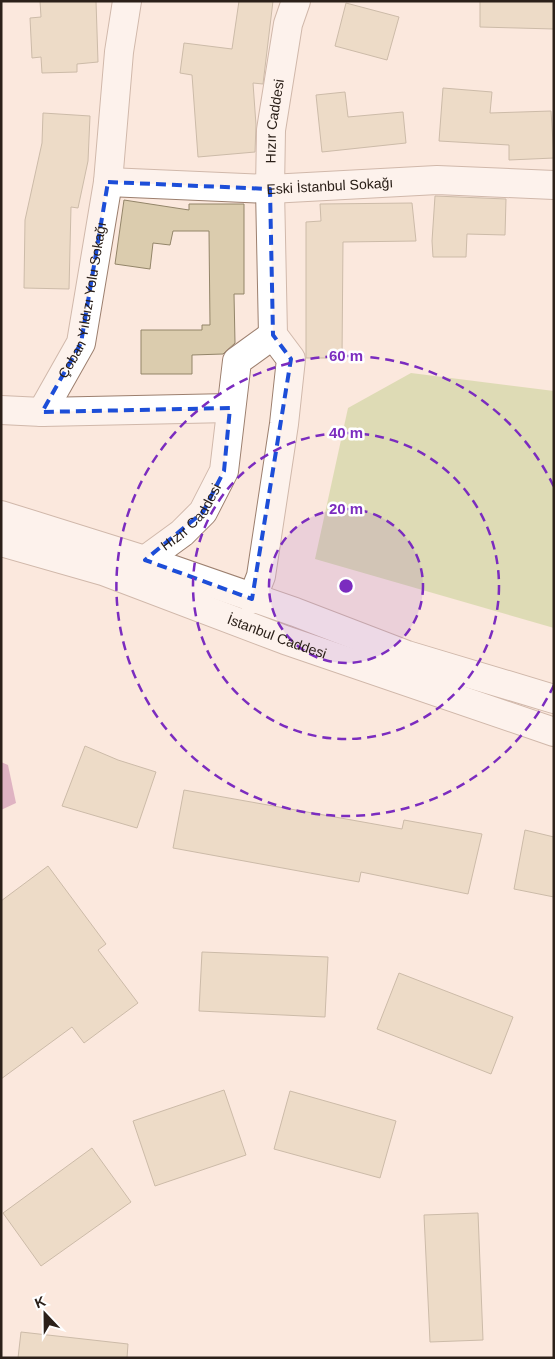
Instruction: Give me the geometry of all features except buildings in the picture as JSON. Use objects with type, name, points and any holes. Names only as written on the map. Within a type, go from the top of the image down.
[{"type":"street","name":"Çoban Yıldızı Yolu Sokağı","points":[[42,412],[81,343],[108,182],[119,52],[127,1]]},
{"type":"street","name":"Hızır Caddesi","points":[[145,560],[182,533],[203,512],[224,470],[237,361],[273,335],[270,189],[272,130],[288,24],[296,1]]},
{"type":"street","name":"Eski İstanbul Sokağı","points":[[108,182],[270,189],[437,180],[554,185]]},
{"type":"street","points":[[248,611],[261,576],[284,424],[291,359],[273,335]]},
{"type":"street","points":[[1,410],[42,412],[230,408]]},
{"type":"street","name":"İstanbul Caddesi","points":[[1,515],[145,560],[248,611],[285,640],[554,732]]},
{"type":"street","name":"İstanbul Caddesi","points":[[1,542],[248,611],[295,612],[407,656],[554,700]]},
{"type":"highlighted area","points":[[108,182],[270,189],[273,335],[291,359],[252,599],[145,560],[203,512],[224,471],[230,408],[42,412],[81,343]]},
{"type":"green space","points":[[411,373],[554,391],[554,628],[315,559],[348,408]]},
{"type":"shaded area","points":[[1,762],[8,765],[16,803],[1,810]]}]
